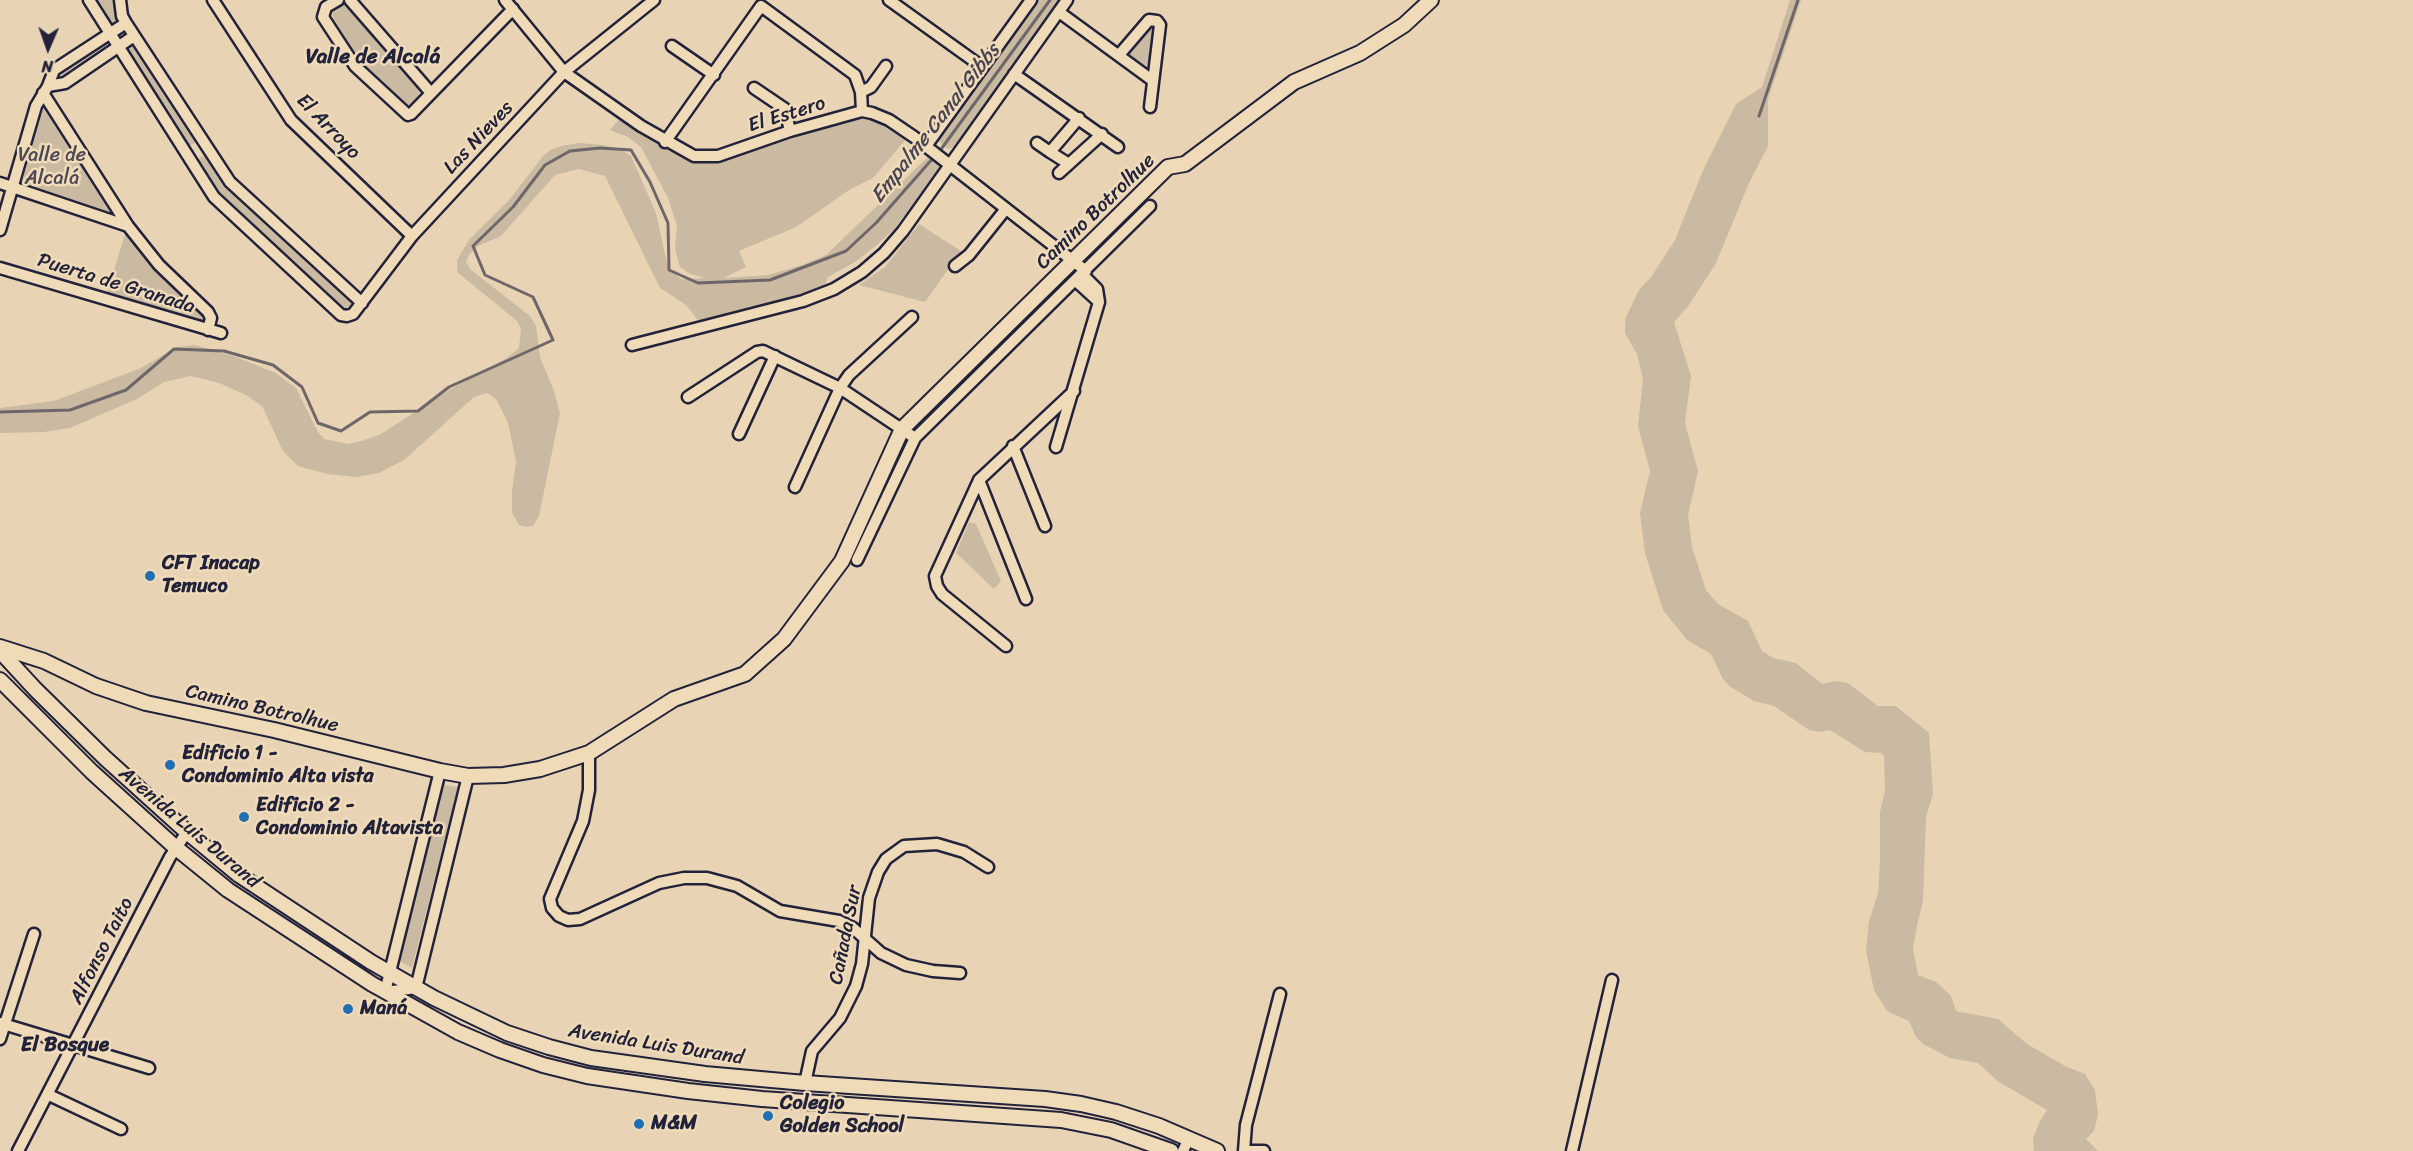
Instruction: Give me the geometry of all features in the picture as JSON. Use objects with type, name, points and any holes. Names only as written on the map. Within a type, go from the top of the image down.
[{"type":"street","points":[[88,0],[188,156],[205,145]]},
{"type":"street","points":[[120,0],[122,16],[126,23],[230,182],[362,303]]},
{"type":"street","name":"El Arroyo","points":[[213,0],[291,120],[412,236]]},
{"type":"street","points":[[338,0],[326,7],[323,16],[355,66],[408,115],[431,93],[511,3]]},
{"type":"street","points":[[351,0],[431,93]]},
{"type":"street","name":"Las Nieves","points":[[188,156],[214,197],[341,315],[353,314],[412,236],[564,72],[654,0]]},
{"type":"street","points":[[889,0],[981,66]]},
{"type":"street","points":[[928,148],[981,66],[1031,0]]},
{"type":"street","points":[[632,345],[803,302],[849,282],[874,263],[894,242],[947,163],[1067,0]]},
{"type":"street","name":"Camino Botrolhue","points":[[0,649],[44,661],[96,686],[146,703],[468,776],[504,775],[540,769],[589,753],[674,699],[745,674],[784,639],[842,561],[902,429],[1168,167],[1185,164],[1294,82],[1360,53],[1395,31],[1431,0]]},
{"type":"street","name":"El Estero","points":[[511,3],[564,72],[666,142],[693,156],[706,158],[718,156],[790,131],[862,111]]},
{"type":"street","points":[[666,142],[761,6],[855,75],[861,92],[862,111],[889,120],[1073,260],[1099,302]]},
{"type":"street","points":[[1059,12],[1152,80]]},
{"type":"street","points":[[1119,55],[1149,20],[1157,21],[1160,25],[1150,107]]},
{"type":"street","points":[[0,230],[36,106],[54,70],[126,23]]},
{"type":"street","points":[[45,90],[65,83],[134,36]]},
{"type":"street","points":[[672,46],[714,75]]},
{"type":"street","points":[[861,92],[871,87],[886,66]]},
{"type":"street","points":[[1014,74],[1118,147]]},
{"type":"street","points":[[754,88],[785,109],[790,131]]},
{"type":"street","points":[[45,90],[128,226],[159,265],[208,312],[211,318],[208,330]]},
{"type":"street","points":[[1050,152],[1079,118]]},
{"type":"street","points":[[1059,173],[1102,134]]},
{"type":"street","points":[[1036,143],[1070,164]]},
{"type":"street","points":[[0,183],[128,226]]},
{"type":"street","name":"Camino Botrolhue","points":[[857,560],[915,438],[1150,206]]},
{"type":"street","points":[[955,266],[969,255],[1005,210]]},
{"type":"street","name":"Puerta de Granada","points":[[0,268],[221,333]]},
{"type":"street","points":[[1056,447],[1099,302],[1097,289],[1081,275]]},
{"type":"street","points":[[795,487],[840,388],[849,375],[912,317]]},
{"type":"street","points":[[688,397],[757,352],[763,351],[840,388],[915,438]]},
{"type":"street","points":[[739,434],[775,356]]},
{"type":"street","points":[[1006,646],[942,594],[935,581],[935,576],[979,480],[1074,391]]},
{"type":"street","points":[[1013,446],[1045,526]]},
{"type":"street","points":[[979,480],[1026,599]]},
{"type":"street","name":"Avenida Luis Durand","points":[[0,649],[35,689],[105,758],[187,832],[265,893],[390,973],[507,1033],[570,1053],[659,1068],[806,1083],[1063,1101],[1116,1112],[1186,1144],[1217,1151]]},
{"type":"street","name":"Avenida Luis Durand","points":[[0,680],[92,772],[175,847],[254,909],[385,992],[458,1032],[500,1050],[543,1065],[587,1076],[656,1087],[762,1099],[1061,1120],[1111,1130],[1171,1151]]},
{"type":"street","points":[[589,753],[589,790],[583,821],[550,899],[552,908],[559,916],[568,920],[579,919],[659,883],[684,878],[707,878],[737,886],[780,911],[839,921],[853,928],[881,953],[906,965],[933,971],[960,973]]},
{"type":"street","points":[[440,771],[385,992],[416,988],[468,776]]},
{"type":"street","name":"Alfonso Taito","points":[[18,1151],[49,1095],[175,847],[187,832]]},
{"type":"street","name":"Cañada Sur","points":[[806,1083],[812,1051],[840,1018],[853,996],[862,964],[869,898],[878,872],[886,859],[897,849],[915,844],[948,846],[970,855],[988,867]]},
{"type":"street","points":[[0,1039],[3,1023],[34,934]]},
{"type":"street","points":[[1572,1151],[1612,980]]},
{"type":"street","points":[[1244,1151],[1246,1125],[1280,994]]},
{"type":"street","points":[[3,1023],[149,1068]]},
{"type":"street","points":[[49,1095],[121,1129]]},
{"type":"street","points":[[1249,1151],[1264,1151]]},
{"type":"green space","points":[[94,0],[115,0],[119,22],[109,25]]},
{"type":"green space","points":[[1038,0],[1062,0],[955,146],[948,149],[938,141],[939,134]]},
{"type":"green space","points":[[1790,0],[1801,0],[1768,99],[1768,146],[1749,183],[1716,263],[1689,305],[1674,322],[1691,376],[1685,423],[1698,471],[1688,515],[1692,547],[1706,590],[1718,604],[1748,621],[1762,651],[1773,658],[1796,663],[1822,684],[1835,681],[1848,683],[1878,706],[1896,706],[1929,733],[1933,794],[1926,817],[1923,901],[1913,949],[1918,975],[1936,982],[1951,996],[1956,1011],[1998,1019],[2027,1044],[2065,1066],[2085,1074],[2095,1090],[2098,1115],[2094,1131],[2086,1139],[2098,1151],[2034,1151],[2033,1138],[2047,1110],[1999,1082],[1978,1063],[1950,1058],[1923,1044],[1916,1037],[1909,1021],[1887,1011],[1874,990],[1866,951],[1869,921],[1878,893],[1880,812],[1885,791],[1884,756],[1881,753],[1865,752],[1830,730],[1820,732],[1809,730],[1774,706],[1754,701],[1729,686],[1711,654],[1687,640],[1663,610],[1645,553],[1640,513],[1650,471],[1638,426],[1643,379],[1637,354],[1625,333],[1625,319],[1639,290],[1651,277],[1675,240],[1704,168],[1736,104],[1762,87]]},
{"type":"green space","points":[[341,4],[350,4],[355,9],[420,89],[418,101],[413,105],[405,104],[363,67],[333,18],[333,9]]},
{"type":"green space","points":[[1155,21],[1157,24],[1153,65],[1146,66],[1129,55]]},
{"type":"green space","points":[[106,44],[109,50],[64,78],[60,73]]},
{"type":"green space","points":[[129,45],[138,47],[196,137],[195,143],[189,146],[127,54]]},
{"type":"green space","name":"Valle de Alcalá","points":[[44,106],[112,211],[107,213],[21,185]]},
{"type":"green space","points":[[862,116],[877,119],[906,139],[873,178],[849,190],[796,227],[739,251],[746,267],[724,278],[768,275],[826,255],[930,155],[941,161],[939,169],[896,227],[878,244],[855,262],[828,277],[825,284],[809,291],[701,324],[686,305],[660,288],[605,176],[579,169],[555,175],[501,236],[478,246],[469,255],[466,262],[470,269],[530,316],[536,326],[540,357],[560,413],[539,516],[533,526],[519,525],[512,513],[516,461],[508,423],[496,399],[487,393],[474,397],[404,460],[379,473],[356,477],[327,474],[298,466],[283,451],[262,406],[246,395],[219,383],[191,376],[164,382],[137,399],[70,428],[44,432],[0,433],[0,408],[54,401],[141,368],[177,347],[195,345],[236,357],[276,373],[296,388],[318,432],[324,439],[348,444],[362,441],[381,434],[449,390],[507,358],[519,348],[521,329],[517,321],[457,272],[457,260],[469,240],[510,199],[550,150],[579,143],[620,149],[631,156],[656,213],[668,268],[681,279],[705,278],[690,274],[680,267],[675,249],[677,226],[668,198],[641,147],[628,137],[610,130],[621,117],[690,162],[703,163],[719,162]]},
{"type":"green space","points":[[206,156],[354,302],[353,310],[346,311],[217,193],[198,162],[200,157]]},
{"type":"green space","points":[[919,224],[961,251],[925,302],[859,285],[885,267]]},
{"type":"green space","name":"Valle de Alcalá","points":[[126,231],[149,263],[191,299],[208,319],[204,321],[107,293]]},
{"type":"green space","points":[[969,522],[976,524],[1001,581],[994,589],[956,553]]},
{"type":"green space","points":[[443,785],[458,787],[412,968],[400,961]]},
{"type":"waterway","name":"Empalme Canal Gibbs","points":[[939,152],[1050,0]]},
{"type":"waterway","points":[[1759,116],[1798,0]]},
{"type":"waterway","name":"Empalme Canal Gibbs","points":[[0,412],[70,410],[126,390],[174,349],[224,351],[273,365],[302,387],[318,423],[341,431],[370,412],[418,411],[449,387],[553,340],[533,297],[485,275],[473,246],[513,207],[545,165],[570,151],[600,148],[631,150],[650,182],[668,223],[669,270],[698,283],[770,280],[846,251],[876,223],[934,157]]},
{"type":"place","name":"CFT Inacap Temuco","points":[[150,576]]},
{"type":"place","name":"Edificio 1 - Condominio Alta vista","points":[[170,765]]},
{"type":"place","name":"Edificio 2 - Condominio Altavista","points":[[244,817]]},
{"type":"place","name":"Maná","points":[[348,1009]]},
{"type":"place","name":"Colegio Golden School","points":[[768,1116]]},
{"type":"place","name":"M&M","points":[[639,1124]]},
{"type":"district","name":"Valle de Alcalá","points":[[373,58]]},
{"type":"district","name":"El Bosque","points":[[65,1046]]}]
